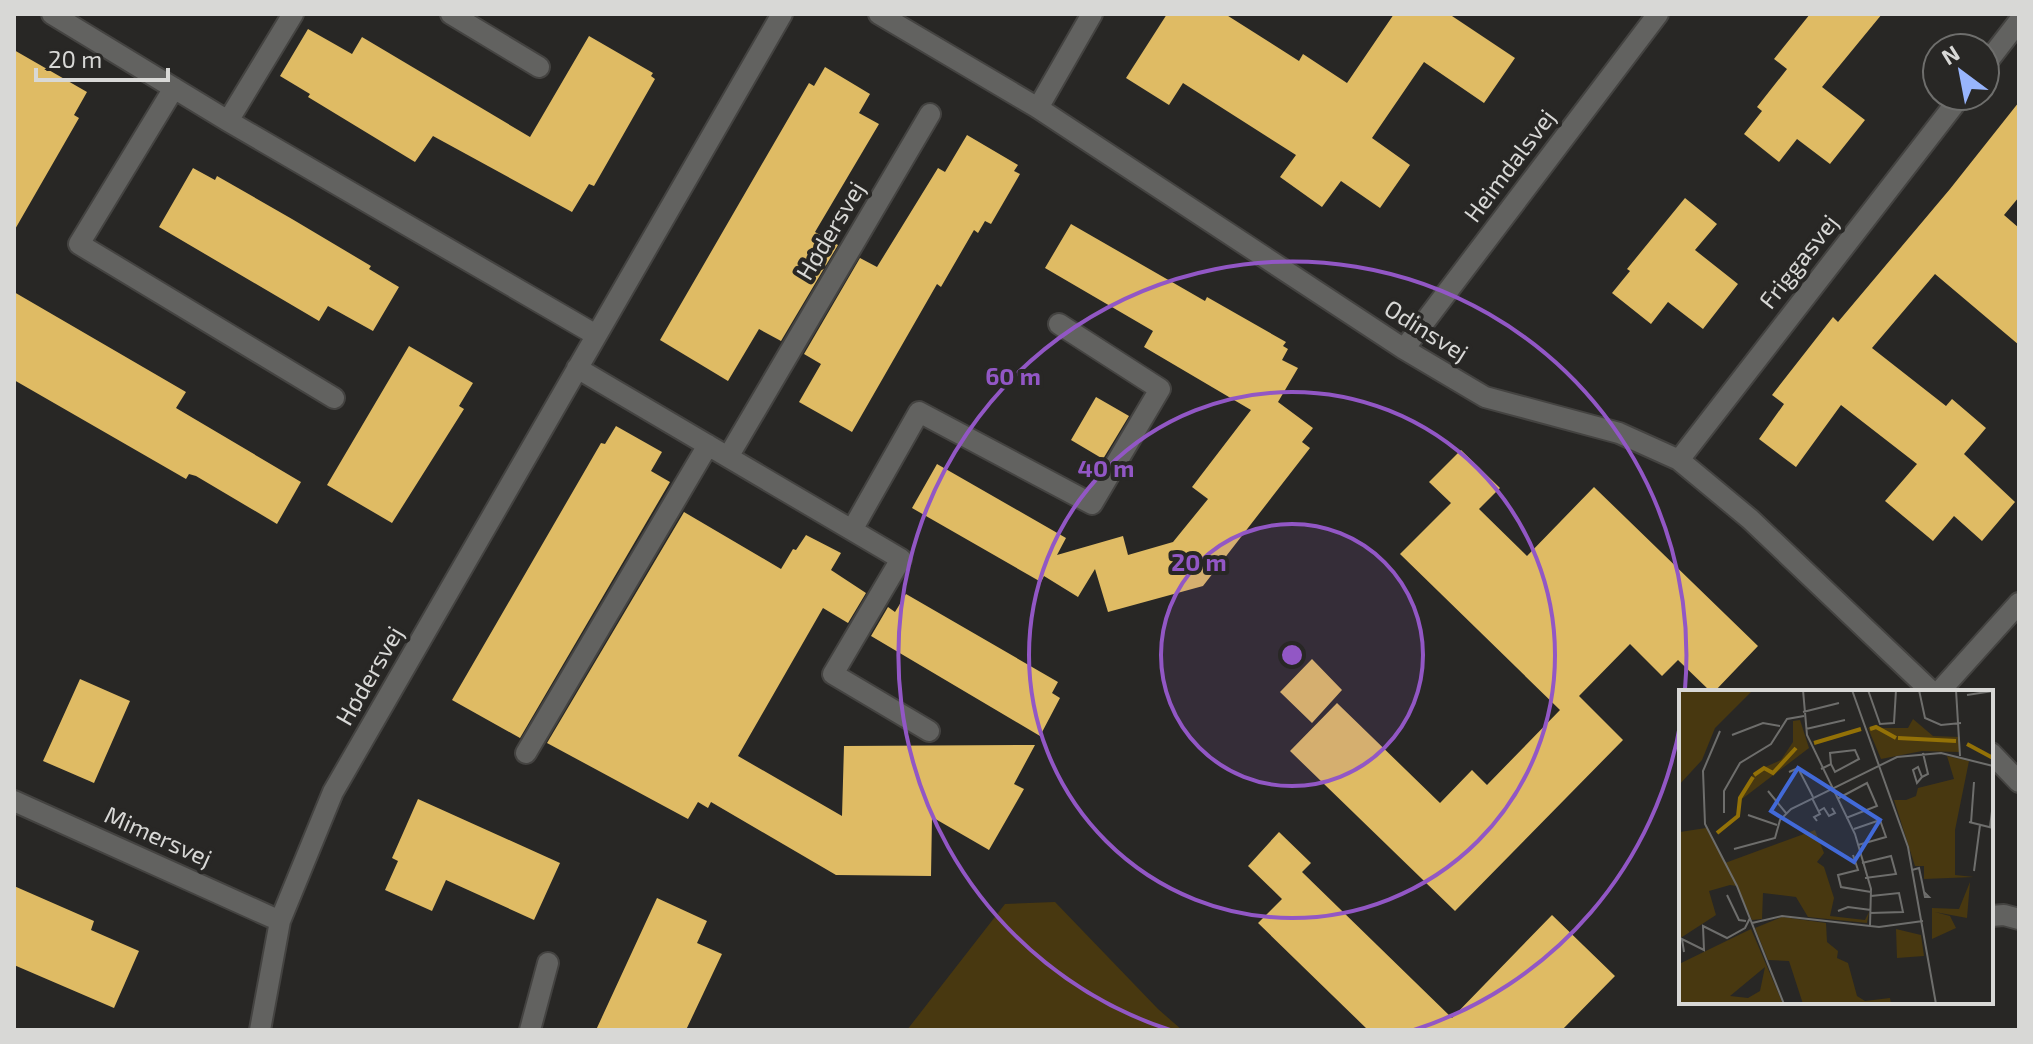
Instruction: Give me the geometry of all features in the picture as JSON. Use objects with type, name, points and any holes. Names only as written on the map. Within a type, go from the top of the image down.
[{"type":"street","points":[[228,121],[293,14]]},
{"type":"street","points":[[451,14],[539,67]]},
{"type":"street","name":"Hødersvej","points":[[267,1029],[280,921],[333,792],[782,14]]},
{"type":"street","name":"Odinsvej","points":[[879,14],[1038,108],[1404,349],[1485,397],[1619,433],[1679,460],[1750,519],[1930,690]]},
{"type":"street","points":[[1038,108],[1092,14]]},
{"type":"street","name":"Heimdalsvej","points":[[1404,349],[1658,14]]},
{"type":"street","points":[[54,15],[228,121],[596,335]]},
{"type":"street","points":[[2001,44],[2019,21]]},
{"type":"street","points":[[174,88],[79,244],[334,398]]},
{"type":"street","name":"Friggasvej","points":[[1679,460],[1949,112]]},
{"type":"street","name":"Hødersvej","points":[[728,457],[930,114]]},
{"type":"street","points":[[852,530],[919,412],[1092,504],[1160,389],[1059,324]]},
{"type":"street","points":[[577,368],[901,559],[833,674],[929,731]]},
{"type":"street","points":[[526,753],[708,445]]},
{"type":"street","points":[[1941,690],[2019,603]]},
{"type":"street","points":[[1993,755],[2019,782]]},
{"type":"street","name":"Mimersvej","points":[[14,801],[280,921]]},
{"type":"street","points":[[1993,916],[2019,919]]},
{"type":"street","points":[[530,1030],[548,963]]},
{"type":"shaded area","points":[[1055,902],[1182,1030],[907,1030],[1005,904]]},
{"type":"building","points":[[1167,14],[1225,14],[1299,61],[1303,54],[1347,83],[1394,14],[1449,14],[1515,58],[1484,103],[1424,62],[1372,138],[1410,165],[1380,208],[1341,181],[1322,207],[1280,177],[1296,155],[1183,83],[1169,105],[1126,78]]},
{"type":"building","points":[[1810,14],[1882,14],[1822,87],[1865,120],[1830,164],[1797,139],[1779,162],[1744,134],[1762,111],[1757,107],[1787,69],[1774,59]]},
{"type":"building","points":[[308,29],[352,54],[362,37],[530,137],[589,36],[653,73],[651,76],[655,79],[594,186],[589,184],[572,212],[433,136],[415,162],[308,97],[310,94],[280,76]]},
{"type":"building","points":[[14,50],[87,92],[74,115],[79,118],[14,231]]},
{"type":"building","points":[[825,67],[870,94],[859,113],[879,124],[815,232],[838,245],[781,341],[759,329],[728,381],[660,340],[809,83],[814,86]]},
{"type":"building","points":[[2019,102],[2019,197],[2004,215],[2019,228],[2019,345],[1935,274],[1872,348],[1946,406],[1952,399],[1986,428],[1964,454],[2015,502],[1982,541],[1954,516],[1933,541],[1885,501],[1917,464],[1841,405],[1796,467],[1759,439],[1784,404],[1772,395],[1833,317],[1838,322]]},
{"type":"building","points":[[967,135],[1018,165],[1014,171],[1020,174],[991,224],[985,221],[978,233],[974,230],[941,287],[937,284],[852,432],[799,402],[821,364],[804,354],[860,258],[877,267],[938,168],[945,172]]},
{"type":"building","points":[[193,168],[215,180],[217,176],[292,219],[371,266],[369,269],[399,287],[373,331],[328,306],[319,321],[159,227]]},
{"type":"building","points":[[1685,198],[1717,224],[1695,250],[1738,284],[1703,329],[1668,302],[1651,324],[1612,293],[1630,271],[1627,269]]},
{"type":"building","points":[[1071,224],[1205,301],[1207,297],[1286,342],[1283,346],[1288,349],[1282,360],[1298,368],[1278,402],[1313,428],[1302,442],[1310,448],[1203,586],[1108,612],[1095,569],[1078,597],[1044,576],[1041,582],[912,508],[937,464],[1066,538],[1057,555],[1123,536],[1128,555],[1173,542],[1208,499],[1192,487],[1251,410],[1144,347],[1153,331],[1045,268]]},
{"type":"building","points":[[14,292],[186,392],[176,408],[301,482],[277,524],[196,476],[189,474],[186,479],[14,380]]},
{"type":"building","points":[[409,346],[473,383],[459,406],[464,409],[392,523],[327,485]]},
{"type":"building","points":[[1096,397],[1129,416],[1103,459],[1071,440]]},
{"type":"building","points":[[616,426],[662,452],[651,471],[670,482],[520,738],[452,700],[601,443],[605,444]]},
{"type":"building","points":[[1461,450],[1500,488],[1479,509],[1527,556],[1594,487],[1758,646],[1716,690],[1709,690],[1678,660],[1662,676],[1630,644],[1579,696],[1623,740],[1455,911],[1290,751],[1337,703],[1440,803],[1472,770],[1487,785],[1560,710],[1400,554],[1451,503],[1429,482]]},
{"type":"building","points":[[684,512],[781,569],[806,535],[841,553],[831,570],[866,593],[848,623],[823,608],[738,756],[842,816],[844,746],[1035,745],[1014,784],[1024,789],[989,850],[932,817],[931,876],[836,875],[711,802],[708,808],[698,802],[688,819],[547,743]]},
{"type":"building","points":[[906,594],[1058,682],[1052,693],[1060,698],[1040,736],[871,636],[888,607],[895,612]]},
{"type":"building","points":[[1312,659],[1342,690],[1312,723],[1280,692]]},
{"type":"building","points":[[80,679],[130,701],[94,783],[43,761]]},
{"type":"building","points":[[418,799],[560,863],[534,920],[446,880],[432,911],[385,890],[398,861],[392,858]]},
{"type":"building","points":[[1279,832],[1311,863],[1302,872],[1452,1018],[1552,915],[1615,976],[1562,1030],[1368,1030],[1258,923],[1282,899],[1248,866]]},
{"type":"building","points":[[14,886],[94,921],[91,930],[139,951],[114,1008],[14,965]]},
{"type":"building","points":[[657,898],[707,921],[697,943],[722,954],[686,1030],[596,1030]]}]
